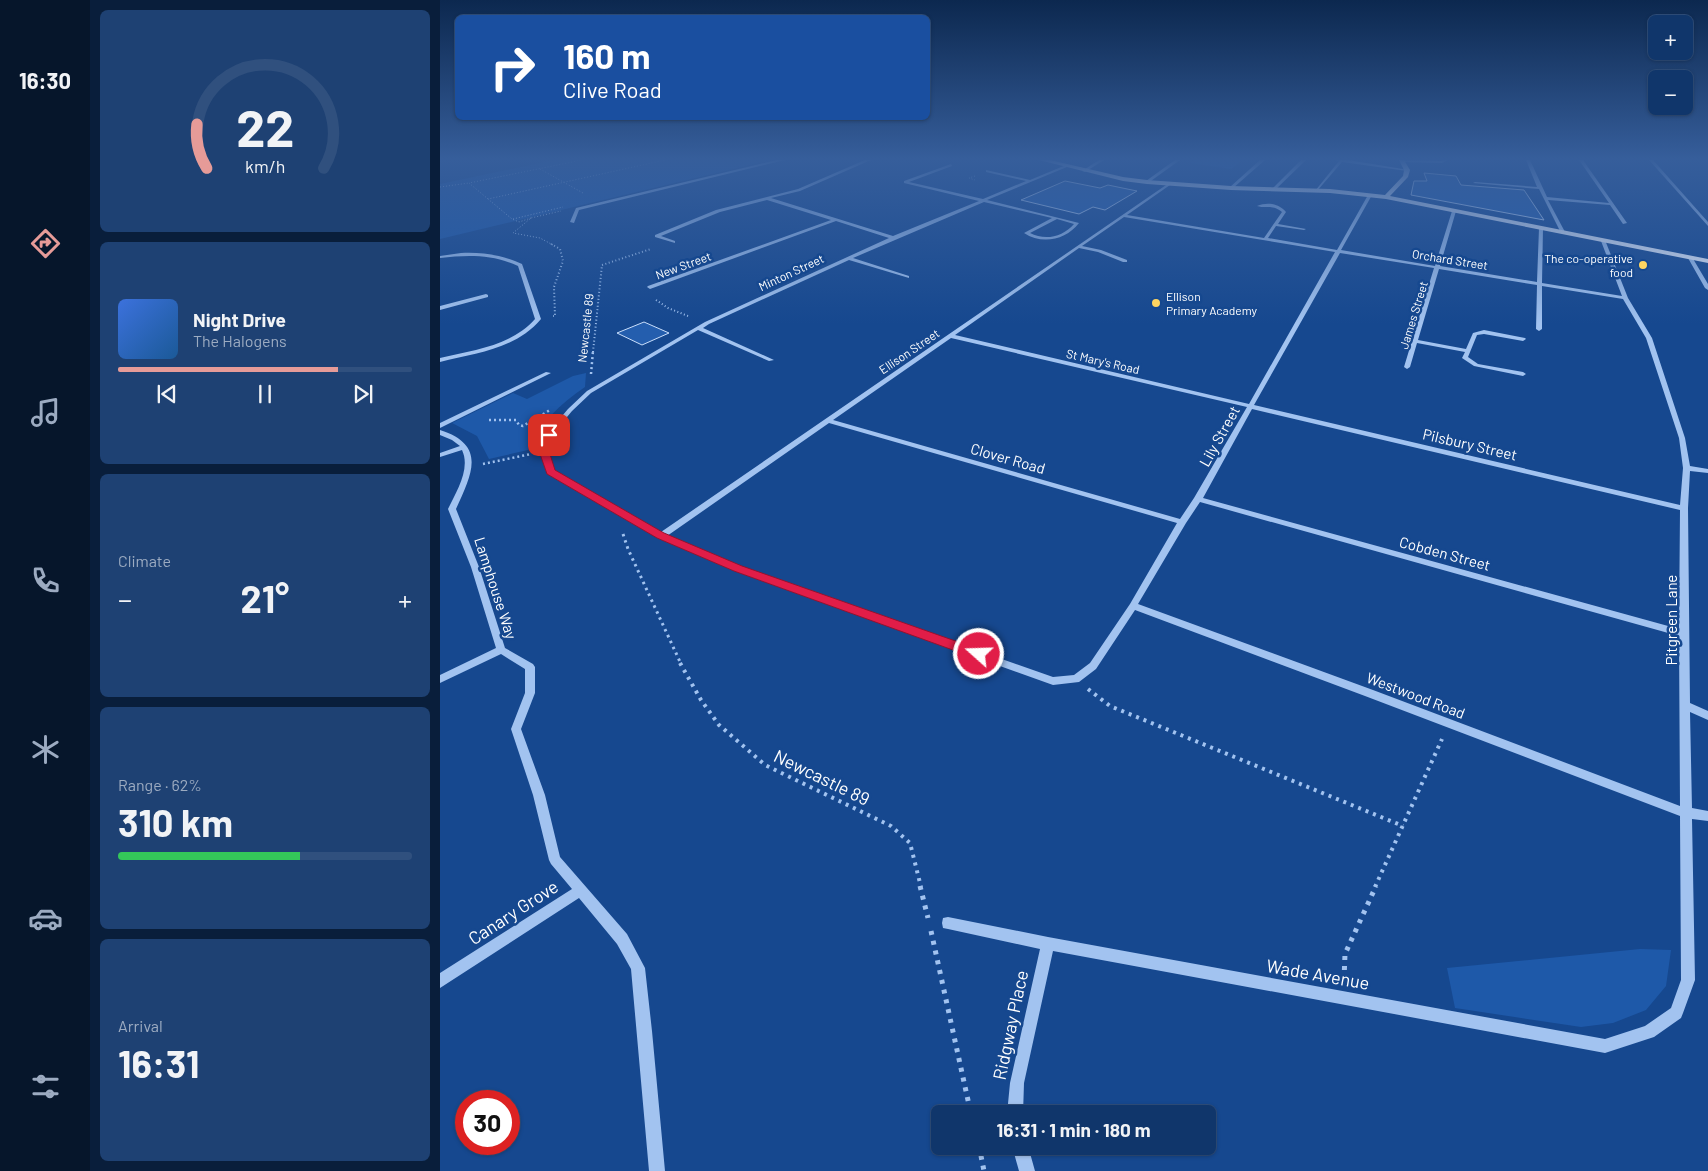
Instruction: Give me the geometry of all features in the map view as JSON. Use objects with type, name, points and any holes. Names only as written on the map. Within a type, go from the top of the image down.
[{"type":"main road","points":[[1473,215],[1708,261]]},
{"type":"street","points":[[572,222],[575,215]]},
{"type":"street","points":[[673,242],[657,236],[709,215]]},
{"type":"street","points":[[818,215],[893,238]]},
{"type":"street","name":"Minton Street","points":[[546,450],[549,435],[570,410],[589,392],[698,328],[848,258],[949,215]]},
{"type":"street","points":[[1043,215],[1056,218],[1077,224],[1053,239],[1026,234],[1056,218]]},
{"type":"street","points":[[1265,239],[1282,215]]},
{"type":"street","name":"Lily Street","points":[[1076,679],[1093,666],[1133,606],[1182,522],[1198,500],[1359,215]]},
{"type":"street","name":"James Street","points":[[1408,367],[1453,215]]},
{"type":"street","points":[[1554,215],[1563,232]]},
{"type":"street","points":[[1619,215],[1625,223]]},
{"type":"street","points":[[1699,215],[1708,225]]},
{"type":"street","name":"Orchard Street","points":[[1124,216],[1625,298]]},
{"type":"street","name":"Ellison Street","points":[[660,536],[1124,216]]},
{"type":"street","name":"New Street","points":[[650,287],[835,220]]},
{"type":"street","points":[[1276,225],[1304,229]]},
{"type":"street","points":[[1539,329],[1541,228]]},
{"type":"street","name":"Pitgreen Lane","points":[[1603,241],[1625,298],[1649,338],[1682,438],[1687,468],[1684,508],[1684,634],[1688,980],[1676,1013]]},
{"type":"street","points":[[1080,246],[1125,260]]},
{"type":"street","points":[[440,256],[482,254],[506,257],[520,265],[538,319],[532,328],[518,337],[498,345],[440,360]]},
{"type":"street","points":[[848,258],[907,278]]},
{"type":"street","points":[[1690,258],[1708,288]]},
{"type":"street","points":[[440,308],[486,296]]},
{"type":"street","points":[[698,328],[771,360]]},
{"type":"street","points":[[1523,339],[1484,332],[1475,334],[1465,358],[1476,364],[1523,374]]},
{"type":"street","name":"St Mary's Road","points":[[951,336],[1250,408]]},
{"type":"street","points":[[1415,341],[1468,351]]},
{"type":"street","points":[[440,426],[548,373]]},
{"type":"street","name":"Pilsbury Street","points":[[1250,408],[1684,508]]},
{"type":"street","name":"Clover Road","points":[[827,420],[1182,522]]},
{"type":"street","points":[[440,432],[452,436],[465,447],[470,464],[469,468]]},
{"type":"street","points":[[440,456],[465,447]]},
{"type":"street","points":[[546,450],[545,454],[551,472],[660,536],[738,569],[1054,680],[1076,679]]},
{"type":"street","name":"Lamphouse Way","points":[[469,468],[452,509],[475,567],[501,650],[530,667],[530,693],[516,729],[539,795],[555,860],[581,890]]},
{"type":"street","points":[[1687,468],[1708,471]]},
{"type":"street","name":"Cobden Street","points":[[1198,500],[1684,634]]},
{"type":"street","name":"Westwood Road","points":[[1133,606],[1686,813]]},
{"type":"street","points":[[440,678],[501,650]]},
{"type":"street","points":[[1685,704],[1708,716]]},
{"type":"street","points":[[1686,813],[1708,816]]},
{"type":"street","points":[[581,890],[622,939],[638,968],[657,1171]]},
{"type":"street","name":"Canary Grove","points":[[440,981],[581,890]]},
{"type":"street","name":"Wade Avenue","points":[[948,923],[1048,944],[1605,1046],[1649,1032],[1676,1013]]},
{"type":"street","name":"Ridgway Place","points":[[1016,1105],[1017,1083],[1048,944]]},
{"type":"street","points":[[1023,1155],[1027,1171]]},
{"type":"path","points":[[507,215],[519,222],[545,215]]},
{"type":"path","points":[[512,219],[530,215]]},
{"type":"path","points":[[531,218],[513,233],[540,238],[560,249],[563,260],[554,287],[556,316],[538,319]]},
{"type":"path","name":"Newcastle 89","points":[[589,392],[602,265],[673,242]]},
{"type":"path","points":[[650,287],[642,290],[668,308],[707,323]]},
{"type":"path","points":[[483,421],[516,420],[519,425],[523,426],[550,410],[570,410]]},
{"type":"path","points":[[469,468],[546,450]]},
{"type":"path","name":"Newcastle 89","points":[[615,509],[628,549],[680,662],[701,700],[719,725],[765,764],[891,826],[910,843],[929,920],[969,1105]]},
{"type":"path","points":[[1076,679],[1110,706],[1403,826]]},
{"type":"path","points":[[1343,998],[1345,954],[1450,724]]},
{"type":"path","points":[[980,1155],[984,1171]]},
{"type":"shaded area","points":[[440,215],[542,215],[440,239]]},
{"type":"shaded area","points":[[586,373],[585,387],[567,400],[552,415],[538,431],[528,450],[489,459],[477,436],[452,423],[513,393],[527,399],[573,376]]},
{"type":"shaded area","points":[[1640,949],[1671,950],[1666,986],[1646,1010],[1613,1023],[1581,1027],[1455,1008],[1447,968]]},
{"type":"building","points":[[1516,215],[1540,215],[1544,220]]},
{"type":"building","points":[[644,322],[669,333],[642,345],[617,333]]},
{"type":"place","name":"The co-operative food","points":[[1643,265]]},
{"type":"place","name":"Ellison Primary Academy","points":[[1156,303]]},
{"type":"route","points":[[549,435],[545,454],[551,472],[660,536],[738,569],[979,654]]}]
